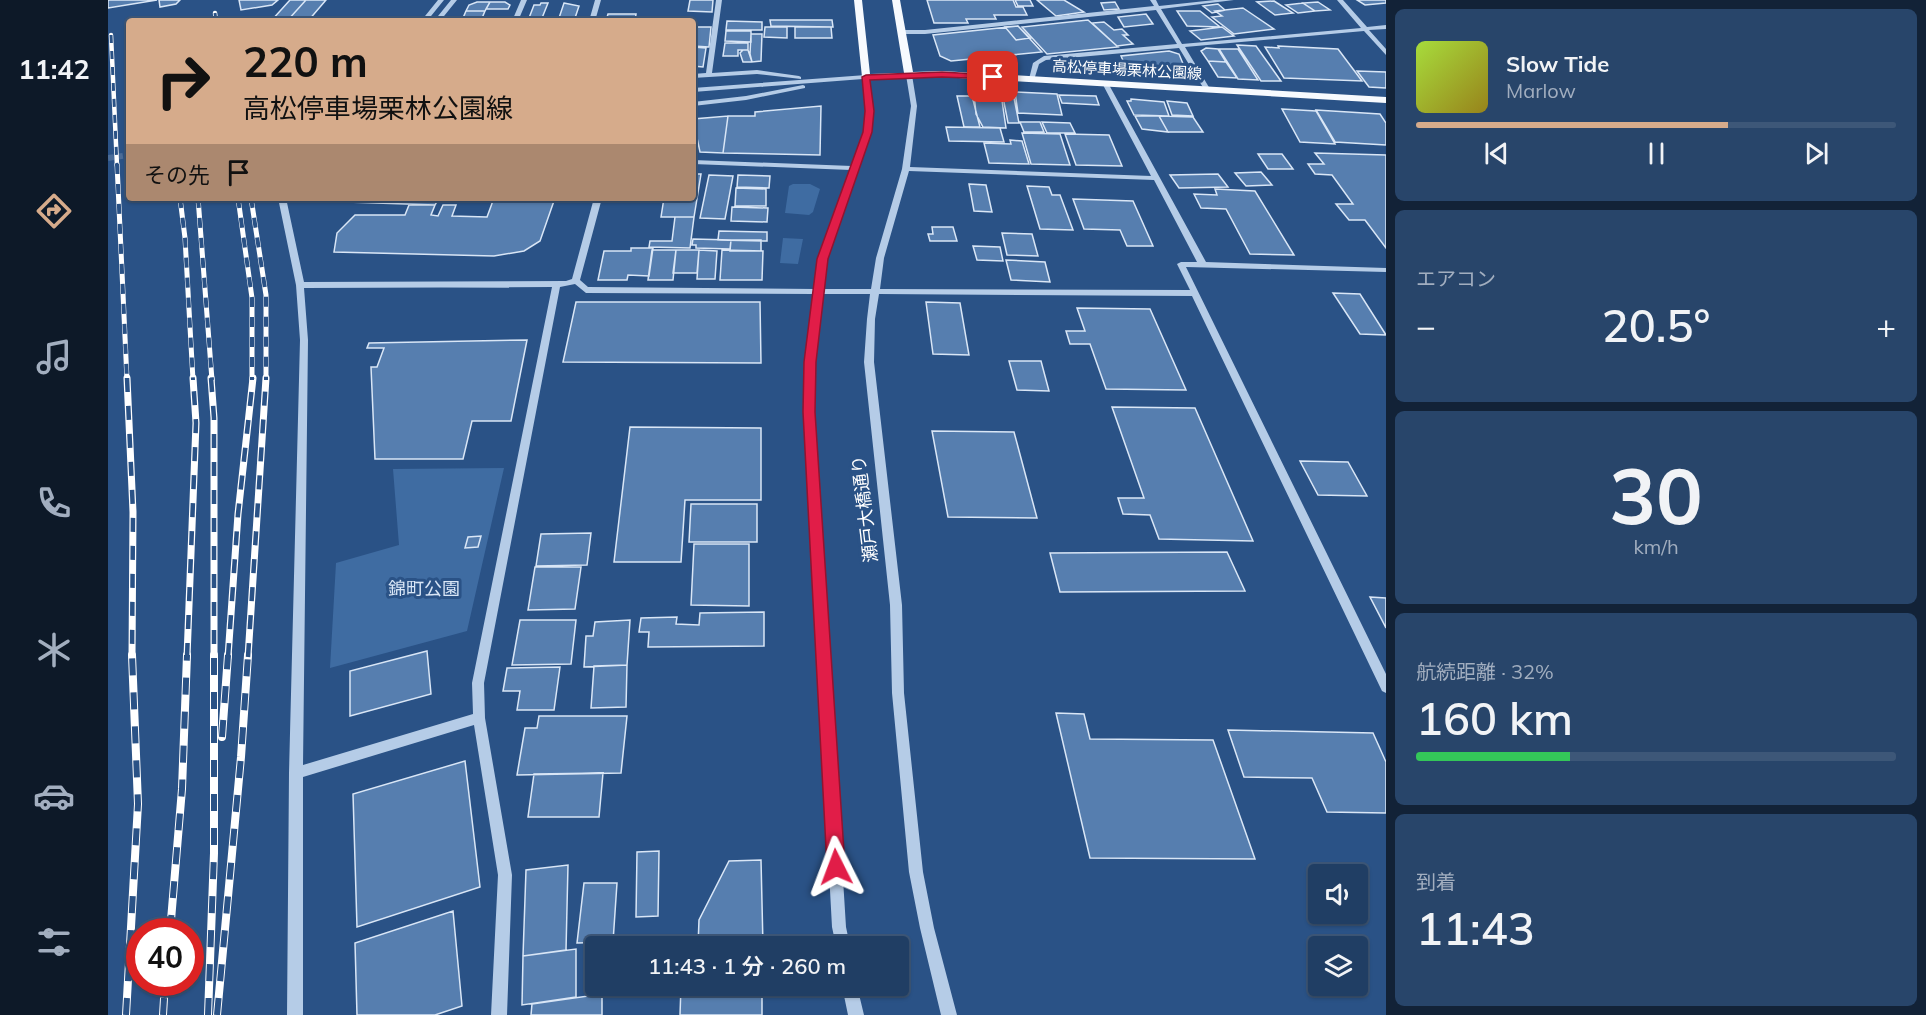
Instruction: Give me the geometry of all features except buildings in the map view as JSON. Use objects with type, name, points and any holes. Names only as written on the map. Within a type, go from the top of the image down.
[{"type":"main road","points":[[858,0],[866,77]]},
{"type":"main road","name":"瀬戸大橋通り","points":[[896,0],[909,75]]},
{"type":"main road","name":"高松停車場栗林公園線","points":[[866,77],[909,75],[1032,79],[1386,100]]},
{"type":"street","points":[[426,18],[441,0]]},
{"type":"street","points":[[439,18],[454,0]]},
{"type":"street","points":[[516,18],[524,0]]},
{"type":"street","points":[[593,18],[598,0]]},
{"type":"street","points":[[710,75],[719,0]]},
{"type":"street","points":[[1153,0],[1207,89]]},
{"type":"street","points":[[902,32],[925,32],[1231,0]]},
{"type":"street","points":[[1340,0],[1386,53]]},
{"type":"street","points":[[1032,79],[1036,63],[1044,58],[1386,27]]},
{"type":"street","points":[[696,76],[764,72],[820,82]]},
{"type":"street","name":"瀬戸大橋通り","points":[[909,75],[914,106],[906,169],[880,258],[871,319],[869,362],[896,605],[897,693],[913,850],[927,928],[949,1015]]},
{"type":"street","points":[[696,90],[866,77],[870,122],[856,168],[831,229],[823,259],[810,362],[809,412],[841,936]]},
{"type":"street","points":[[696,104],[782,92],[820,82]]},
{"type":"street","points":[[1105,83],[1203,265]]},
{"type":"street","points":[[696,162],[856,168]]},
{"type":"street","points":[[906,169],[1155,178]]},
{"type":"street","points":[[283,201],[300,285],[304,340],[296,773],[295,1015]]},
{"type":"street","points":[[576,280],[597,201]]},
{"type":"street","points":[[1386,270],[1181,264],[1386,687]]},
{"type":"street","points":[[576,280],[586,290],[1195,293]]},
{"type":"street","points":[[300,285],[556,285],[576,280]]},
{"type":"street","points":[[499,1015],[505,875],[479,718],[478,683],[556,285]]},
{"type":"street","points":[[296,773],[479,718]]},
{"type":"street","points":[[852,996],[856,1015]]},
{"type":"green space","points":[[810,184],[820,189],[813,212],[809,215],[785,213],[789,186]]},
{"type":"green space","points":[[783,238],[803,239],[798,264],[780,263]]},
{"type":"green space","name":"錦町公園","points":[[504,468],[467,631],[330,668],[336,563],[399,545],[393,469]]},
{"type":"tunnel","points":[[108,158],[126,155]]},
{"type":"railway","points":[[215,13],[216,18]]},
{"type":"railway","points":[[111,35],[117,166]]},
{"type":"railway","points":[[117,164],[127,380]]},
{"type":"railway","points":[[180,201],[185,238],[193,380]]},
{"type":"railway","points":[[198,201],[212,380]]},
{"type":"railway","points":[[238,201],[252,298],[252,380]]},
{"type":"railway","points":[[251,201],[266,295],[266,378]]},
{"type":"railway","points":[[127,378],[133,512],[132,655]]},
{"type":"railway","points":[[187,657],[196,423],[193,378]]},
{"type":"railway","points":[[208,1015],[214,853],[214,418],[211,378]]},
{"type":"railway","points":[[228,657],[238,514],[253,378]]},
{"type":"railway","points":[[248,657],[266,378]]},
{"type":"railway","points":[[126,1015],[138,804],[132,655]]},
{"type":"railway","points":[[171,918],[182,789],[187,655]]},
{"type":"railway","points":[[222,737],[228,655]]},
{"type":"railway","points":[[217,1015],[248,655]]},
{"type":"railway","points":[[163,1015],[164,996]]},
{"type":"route","points":[[836,867],[809,412],[810,362],[823,259],[831,229],[868,132],[870,122],[866,77],[942,74],[993,77]]}]
